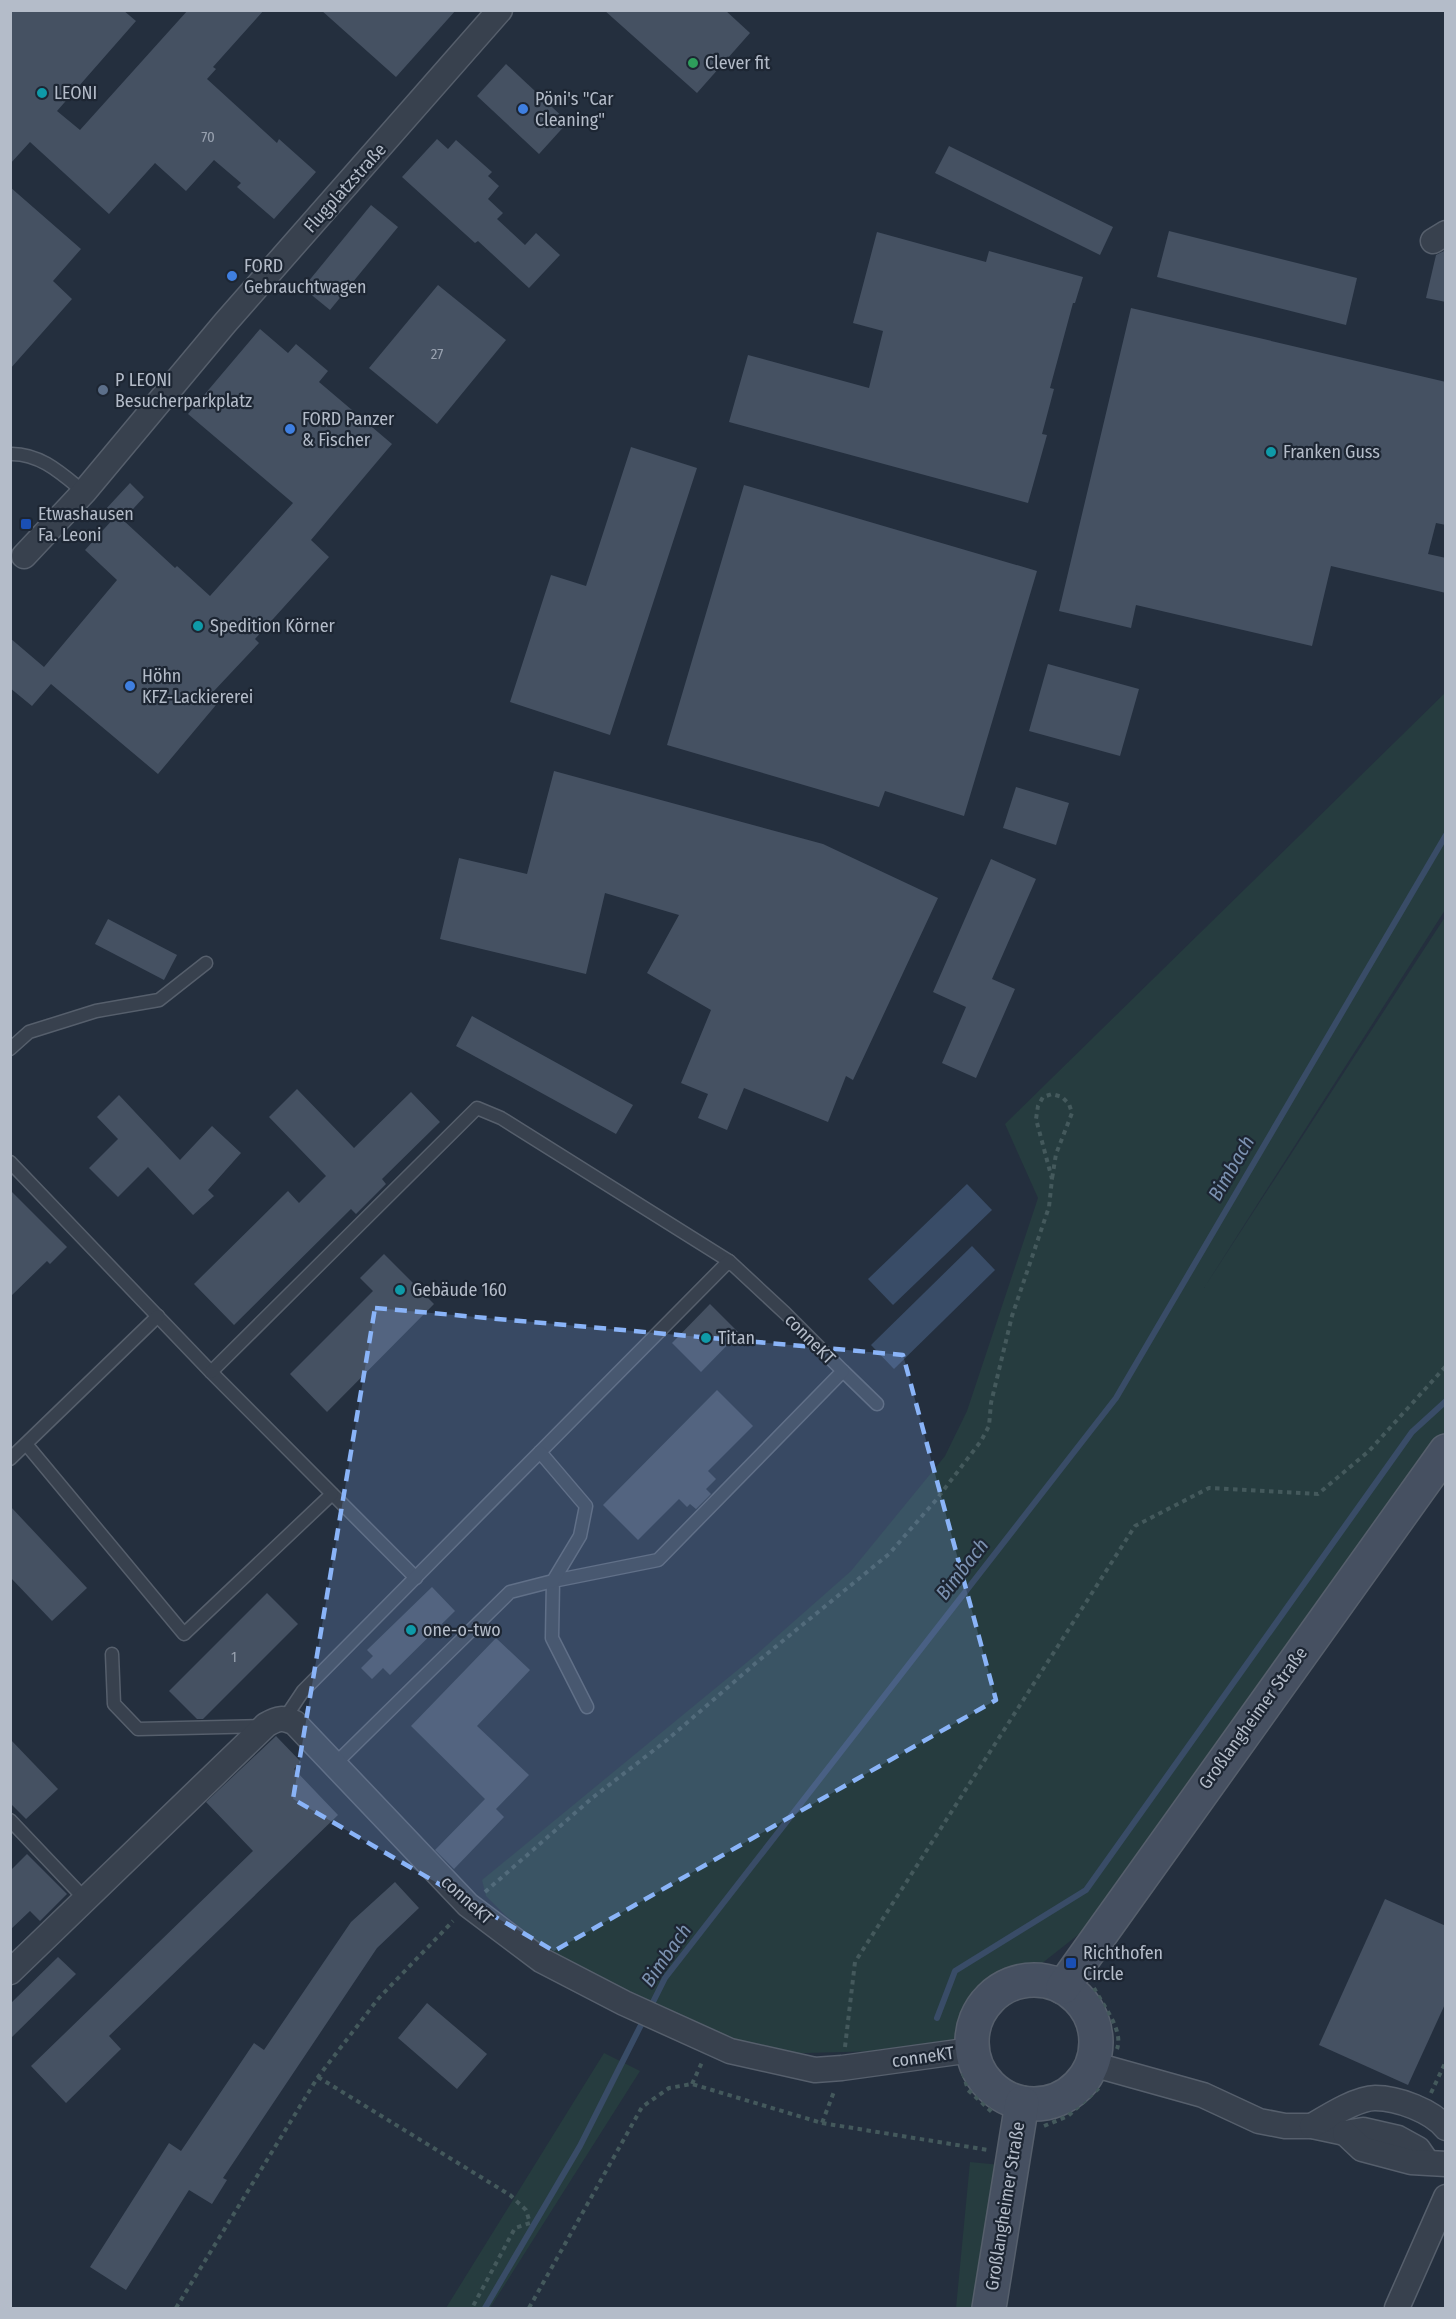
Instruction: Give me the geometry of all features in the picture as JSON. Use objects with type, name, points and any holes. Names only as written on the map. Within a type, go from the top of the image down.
[{"type":"main road","name":"Großlangheimer Straße","points":[[1063,1987],[1446,1451]]},
{"type":"main road","points":[[1044,1980],[1063,1987],[1077,1997],[1088,2011],[1095,2028],[1102,2066],[1084,2079],[1072,2092],[1020,2112],[988,2085],[967,2050],[979,2013],[991,1997],[1007,1986],[1025,1981],[1044,1980]]},
{"type":"main road","name":"Großlangheimer Straße","points":[[989,2308],[1020,2112]]},
{"type":"street","name":"Flugplatzstraße","points":[[24,556],[84,492],[225,323],[500,10]]},
{"type":"street","name":"conneKT","points":[[275,1722],[295,1723],[468,1905],[541,1960],[624,2003],[730,2051],[816,2070],[967,2050]]},
{"type":"street","points":[[10,1972],[275,1722]]},
{"type":"street","points":[[1102,2066],[1203,2095],[1259,2121],[1285,2126],[1312,2126],[1345,2133],[1363,2130],[1398,2138],[1418,2148],[1436,2163]]},
{"type":"street","points":[[1312,2126],[1338,2110],[1374,2098],[1408,2104],[1438,2118],[1446,2128]]},
{"type":"street","points":[[1397,2308],[1446,2197]]},
{"type":"lane","points":[[10,454],[24,454],[56,469],[84,492]]},
{"type":"lane","points":[[10,1048],[29,1032],[96,1011],[159,1000],[206,963]]},
{"type":"lane","name":"conneKT","points":[[211,1372],[477,1108],[501,1118],[729,1261],[843,1371],[658,1560],[553,1581],[510,1593],[335,1764]]},
{"type":"lane","points":[[10,1162],[211,1372],[416,1578]]},
{"type":"lane","points":[[112,1654],[114,1704],[138,1729],[275,1722],[303,1691],[729,1261]]},
{"type":"lane","points":[[10,1459],[158,1316]]},
{"type":"lane","points":[[843,1371],[877,1404]]},
{"type":"lane","points":[[26,1444],[184,1634],[332,1494]]},
{"type":"lane","points":[[540,1452],[586,1506],[580,1536],[553,1581],[552,1638],[587,1707]]},
{"type":"lane","points":[[10,1820],[85,1899]]},
{"type":"path","points":[[176,2308],[318,2077],[378,1999],[468,1905],[493,1886],[591,1799],[667,1740],[757,1662],[889,1554],[936,1500],[981,1442],[989,1426],[991,1403],[1012,1316],[1049,1207],[1056,1154],[1072,1113],[1069,1104],[1062,1097],[1052,1094],[1043,1097],[1038,1106],[1036,1119],[1052,1179]]},
{"type":"path","points":[[842,2068],[855,1962],[1135,1526],[1209,1488],[1318,1494],[1369,1451],[1446,1366]]},
{"type":"path","points":[[967,2050],[963,2074],[968,2090],[999,2119],[1020,2112],[1045,2126],[1068,2116],[1098,2089],[1102,2066],[1119,2043],[1114,2025],[1094,1988],[1101,1979]]},
{"type":"path","points":[[1423,2111],[1446,2061]]},
{"type":"path","points":[[318,2077],[510,2195],[526,2210],[530,2223],[515,2228],[472,2308]]},
{"type":"path","points":[[529,2308],[642,2107],[669,2088],[692,2084],[822,2123],[988,2148],[987,2160]]},
{"type":"path","points":[[822,2123],[831,2102]]},
{"type":"highlighted area","points":[[375,1308],[903,1355],[996,1700],[554,1951],[293,1799]]},
{"type":"green space","points":[[1445,693],[1445,910],[1204,1288],[1445,917],[1445,1439],[1107,1912],[1036,1968],[983,1989],[961,2049],[766,2054],[560,1959],[506,1916],[486,1896],[482,1880],[757,1654],[851,1571],[945,1456],[967,1411],[1038,1198],[1005,1124]]},
{"type":"green space","points":[[604,2053],[640,2071],[490,2308],[446,2308]]},
{"type":"green space","points":[[970,2162],[1011,2166],[994,2308],[956,2308]]},
{"type":"water","points":[[967,1184],[992,1210],[893,1305],[868,1279]]},
{"type":"water","points":[[972,1246],[995,1270],[894,1369],[871,1345]]},
{"type":"building","points":[[10,10],[123,10],[136,21],[57,111],[80,130],[188,10],[264,10],[213,67],[216,69],[207,79],[277,143],[279,139],[316,172],[274,219],[237,187],[241,183],[214,160],[186,191],[155,163],[109,214],[30,142],[10,164]]},
{"type":"building","points":[[321,10],[456,10],[396,77]]},
{"type":"building","name":"Clever fit","points":[[604,10],[725,10],[750,33],[697,93]]},
{"type":"building","name":"Pöni's \"Car Cleaning\"","points":[[506,64],[568,122],[539,154],[477,96]]},
{"type":"building","points":[[437,139],[448,149],[456,140],[492,172],[488,176],[499,186],[488,199],[503,213],[497,219],[525,245],[536,233],[560,255],[529,288],[478,241],[475,243],[402,177]]},
{"type":"building","points":[[949,146],[1113,227],[1100,255],[935,173]]},
{"type":"building","points":[[10,187],[81,249],[53,281],[72,299],[10,369]]},
{"type":"building","points":[[371,205],[398,227],[330,310],[303,288]]},
{"type":"building","points":[[1169,231],[1357,278],[1346,325],[1157,277]]},
{"type":"building","points":[[877,232],[986,262],[989,251],[1083,277],[1075,303],[1073,303],[1050,388],[1054,389],[1042,434],[1047,435],[1028,503],[729,422],[748,355],[869,388],[883,331],[853,323]]},
{"type":"building","points":[[1446,250],[1446,302],[1426,298],[1436,255]]},
{"type":"building","points":[[438,285],[506,340],[437,424],[369,368]]},
{"type":"building","name":"Franken Guss","points":[[1131,308],[1446,382],[1446,525],[1436,523],[1428,554],[1446,558],[1446,593],[1331,566],[1312,646],[1136,605],[1131,628],[1059,611]]},
{"type":"building","points":[[260,329],[288,353],[296,344],[328,371],[319,382],[392,444],[311,540],[329,557],[255,639],[259,643],[213,692],[221,699],[158,774],[51,684],[32,706],[10,688],[10,638],[44,667],[117,580],[85,550],[114,518],[105,510],[130,483],[144,497],[123,520],[175,568],[177,566],[210,596],[293,503],[188,414]]},
{"type":"building","points":[[631,447],[697,468],[610,735],[510,702],[551,575],[586,586]]},
{"type":"building","points":[[744,485],[1037,571],[964,816],[885,791],[879,807],[667,745]]},
{"type":"building","points":[[1048,664],[1139,689],[1120,756],[1029,731]]},
{"type":"building","points":[[554,771],[823,844],[938,898],[853,1080],[846,1076],[828,1122],[744,1088],[727,1130],[698,1118],[708,1094],[681,1083],[711,1010],[647,973],[679,915],[605,893],[586,974],[440,939],[459,858],[527,874]]},
{"type":"building","points":[[1016,787],[1069,803],[1056,845],[1003,828]]},
{"type":"building","points":[[991,859],[1036,879],[992,979],[1015,989],[976,1078],[942,1063],[966,1007],[933,992]]},
{"type":"building","points":[[108,919],[177,955],[164,980],[95,944]]},
{"type":"building","points":[[472,1016],[633,1105],[616,1134],[456,1046]]},
{"type":"building","points":[[297,1089],[354,1148],[411,1092],[440,1122],[382,1179],[386,1184],[356,1214],[351,1209],[234,1325],[194,1284],[288,1191],[299,1203],[326,1176],[269,1117]]},
{"type":"building","points":[[119,1095],[180,1160],[212,1126],[241,1153],[208,1190],[214,1196],[193,1215],[148,1167],[118,1197],[89,1168],[118,1139],[97,1117]]},
{"type":"building","points":[[10,1190],[67,1247],[50,1264],[47,1261],[10,1297]]},
{"type":"building","points":[[384,1254],[434,1304],[327,1412],[290,1374],[373,1291],[360,1278]]},
{"type":"building","name":"Titan","points":[[710,1304],[739,1333],[701,1372],[672,1343]]},
{"type":"building","points":[[717,1390],[753,1426],[708,1471],[716,1479],[706,1489],[711,1494],[696,1509],[690,1504],[687,1507],[679,1499],[638,1540],[603,1505]]},
{"type":"building","points":[[10,1506],[87,1588],[52,1621],[10,1577]]},
{"type":"building","name":"one-o-two","points":[[432,1587],[455,1611],[390,1675],[383,1668],[372,1679],[361,1668],[373,1656],[367,1650]]},
{"type":"building","points":[[267,1593],[298,1624],[203,1719],[197,1719],[169,1691]]},
{"type":"building","points":[[496,1638],[530,1670],[477,1726],[529,1775],[496,1809],[504,1817],[454,1869],[435,1850],[485,1799],[411,1726]]},
{"type":"building","points":[[276,1736],[301,1762],[294,1769],[338,1815],[109,2036],[121,2049],[66,2103],[31,2066],[253,1851],[206,1802]]},
{"type":"building","points":[[10,1739],[58,1789],[26,1819],[10,1803]]},
{"type":"building","points":[[27,1854],[67,1894],[40,1921],[30,1911],[10,1930],[10,1871]]},
{"type":"building","points":[[395,1882],[419,1908],[377,1948],[223,2178],[227,2180],[212,2204],[189,2190],[126,2290],[90,2267],[169,2143],[181,2151],[254,2043],[264,2050],[351,1922]]},
{"type":"building","points":[[1385,1899],[1446,1926],[1446,2002],[1408,2085],[1319,2045]]},
{"type":"building","points":[[58,1957],[76,1974],[10,2039],[10,2004]]},
{"type":"building","points":[[427,2003],[487,2054],[457,2089],[398,2038]]},
{"type":"waterway","name":"Bimbach","points":[[650,2008],[665,1978],[1116,1398],[1446,835]]},
{"type":"waterway","points":[[937,2018],[955,1971],[1086,1890],[1412,1432],[1446,1401]]},
{"type":"waterway","name":"Bimbach","points":[[485,2308],[580,2146],[645,2017]]},
{"type":"place","name":"Clever fit","points":[[693,63]]},
{"type":"place","name":"LEONI","points":[[42,93]]},
{"type":"place","name":"Pöni's \"Car Cleaning\"","points":[[523,109]]},
{"type":"place","name":"FORD Gebrauchtwagen","points":[[232,276]]},
{"type":"place","name":"P LEONI Besucherparkplatz","points":[[103,390]]},
{"type":"place","name":"FORD Panzer & Fischer","points":[[290,429]]},
{"type":"place","name":"Franken Guss","points":[[1271,452]]},
{"type":"place","name":"Etwashausen Fa. Leoni","points":[[26,524]]},
{"type":"place","name":"Spedition Körner","points":[[198,626]]},
{"type":"place","name":"Höhn KFZ-Lackiererei","points":[[130,686]]},
{"type":"place","name":"Gebäude 160","points":[[400,1290]]},
{"type":"place","name":"Titan","points":[[706,1338]]},
{"type":"place","name":"one-o-two","points":[[411,1630]]},
{"type":"place","name":"Richthofen Circle","points":[[1071,1963]]}]
